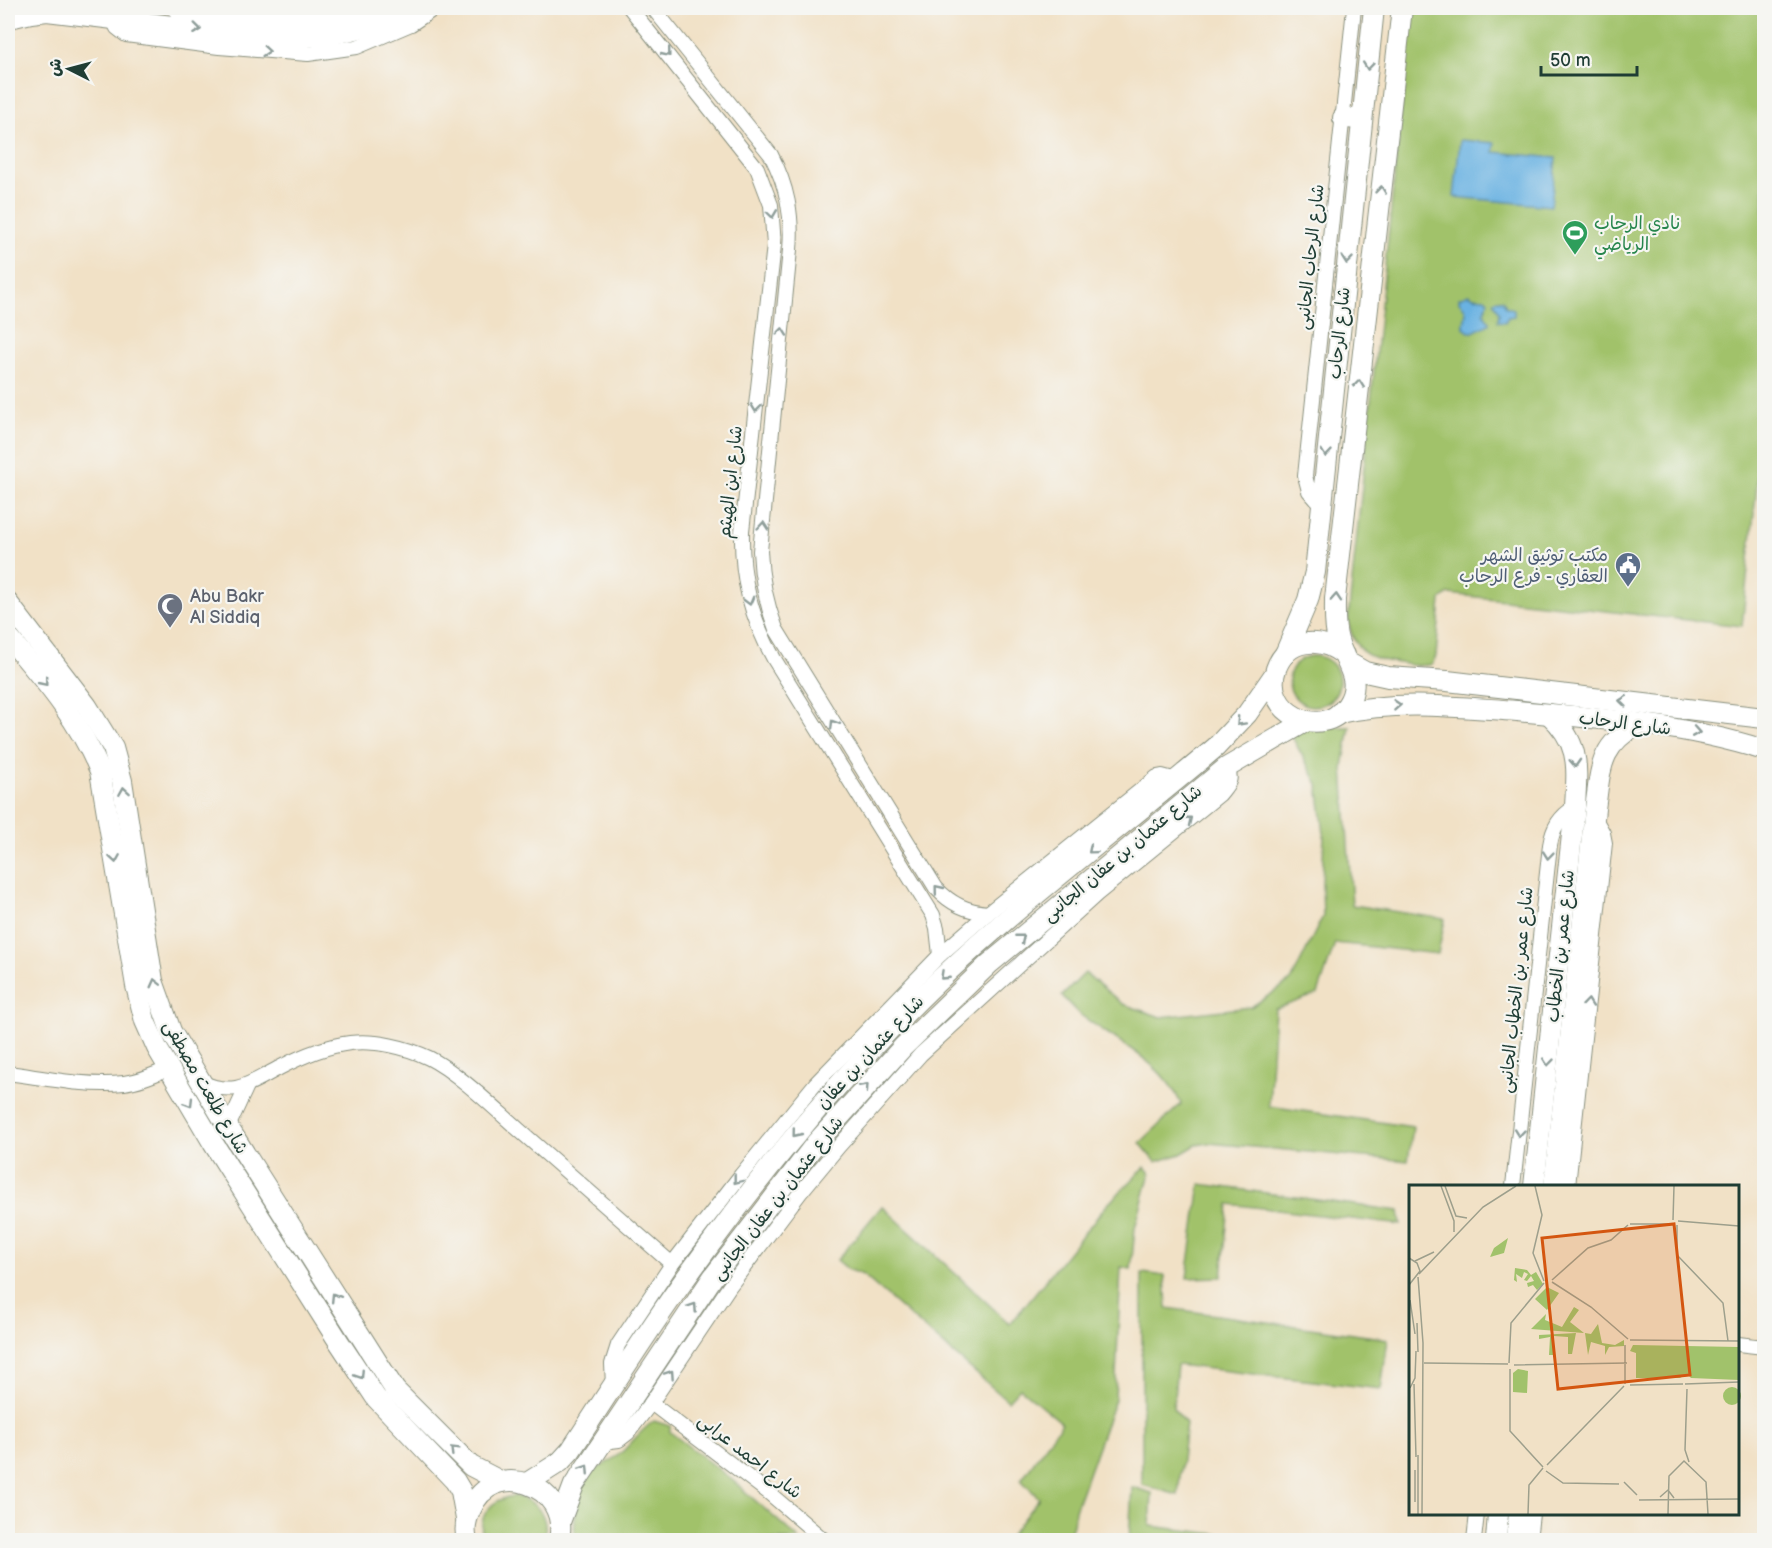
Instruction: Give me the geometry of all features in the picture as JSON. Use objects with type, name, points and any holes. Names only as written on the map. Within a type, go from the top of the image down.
[{"type":"street","points":[[178,8],[276,20],[306,20],[334,16],[363,8]]},
{"type":"street","points":[[14,16],[47,11],[273,38],[307,39],[338,35],[370,26],[408,8]]},
{"type":"street","points":[[112,18],[117,28],[126,34],[229,48],[308,54],[357,47],[411,24],[435,8]]},
{"type":"street","name":"شارع ابن الهيثم","points":[[630,8],[750,156],[768,192],[774,231],[742,531],[743,571],[751,608],[765,643],[780,669],[844,775],[926,903],[938,928],[940,955]]},
{"type":"street","name":"شارع ابن الهيثم","points":[[653,8],[760,139],[779,171],[789,204],[792,235],[760,551],[762,583],[776,629],[936,888],[959,906],[988,913]]},
{"type":"street","points":[[1353,118],[1354,8]]},
{"type":"street","name":"شارع الرحاب","points":[[1285,654],[1308,600],[1315,572],[1353,118],[1374,8]]},
{"type":"street","name":"شارع الرحاب","points":[[1402,8],[1335,599],[1335,625],[1346,659],[1365,672],[1388,677],[1447,681],[1764,718]]},
{"type":"street","points":[[760,379],[776,381]]},
{"type":"street","name":"شارع طلعت مصطفى","points":[[8,603],[87,706],[113,748],[122,781],[153,981],[171,1031],[228,1127],[395,1390],[471,1466],[502,1482]]},
{"type":"street","name":"شارع طلعت مصطفى","points":[[8,637],[72,716],[100,771],[136,986],[145,1021],[157,1048],[213,1143],[376,1398],[455,1481],[461,1491],[466,1534]]},
{"type":"street","points":[[1314,642],[1335,648],[1346,659],[1354,684],[1352,695],[1340,713],[1323,721],[1305,722],[1284,709],[1274,687],[1274,675],[1285,654],[1304,643],[1314,642]]},
{"type":"street","name":"شارع عثمان بن عفان","points":[[527,1483],[560,1462],[571,1450],[675,1293],[744,1199],[814,1111],[901,1017],[974,947],[1177,780],[1231,731],[1274,675]]},
{"type":"street","name":"شارع الرحاب","points":[[1340,713],[1419,704],[1549,714],[1695,732],[1764,750]]},
{"type":"street","name":"شارع عمر بن الخطاب","points":[[1534,1185],[1575,807],[1576,779],[1575,748],[1568,735],[1549,714]]},
{"type":"street","name":"شارع عثمان بن عفان","points":[[560,1535],[568,1496],[574,1485],[713,1276],[804,1158],[858,1094],[989,964],[1226,768],[1305,722]]},
{"type":"street","name":"شارع عمر بن الخطاب","points":[[1554,1185],[1602,761],[1611,745],[1624,732],[1638,724]]},
{"type":"street","name":"شارع عثمان بن عفان الجانبى","points":[[602,1442],[619,1440],[624,1437],[651,1403],[736,1277],[800,1193],[879,1099],[921,1054],[1097,894],[1220,794],[1231,776],[1226,768]]},
{"type":"street","name":"شارع عثمان بن عفان الجانبى","points":[[613,1386],[612,1364],[618,1346],[672,1264],[816,1083],[940,955],[988,913],[1157,777],[1177,780]]},
{"type":"street","name":"شارع عمر بن الخطاب الجانبى","points":[[1513,1185],[1550,845],[1557,823],[1564,814],[1575,807]]},
{"type":"street","points":[[1568,1185],[1605,843],[1603,833],[1594,817]]},
{"type":"street","points":[[974,947],[989,964]]},
{"type":"street","points":[[201,1082],[224,1089],[247,1086],[281,1066],[312,1052],[350,1043],[388,1045],[429,1058],[451,1072],[501,1113],[672,1264]]},
{"type":"street","points":[[8,1073],[79,1082],[115,1083],[148,1078],[169,1068]]},
{"type":"street","points":[[228,1127],[247,1086]]},
{"type":"street","points":[[1739,1344],[1764,1347]]},
{"type":"street","name":"شارع احمد عرابى","points":[[651,1403],[770,1493],[824,1540]]},
{"type":"street","points":[[466,1534],[473,1502],[486,1490],[502,1482],[514,1481],[539,1488],[549,1497],[556,1508],[560,1535]]},
{"type":"street","points":[[1474,1540],[1477,1515]]},
{"type":"street","points":[[1496,1540],[1498,1515]]},
{"type":"street","points":[[1516,1540],[1519,1515]]},
{"type":"street","points":[[1529,1540],[1532,1515]]},
{"type":"green space","name":"نادي الرحاب الرياضي","points":[[1412,8],[1764,8],[1759,34],[1764,39],[1764,75],[1761,83],[1764,93],[1764,418],[1742,626],[1449,594],[1441,600],[1436,656],[1432,664],[1416,665],[1379,659],[1364,652],[1354,640],[1348,620]]},
{"type":"green space","points":[[1319,656],[1332,663],[1338,671],[1338,691],[1332,699],[1324,705],[1309,706],[1296,699],[1290,691],[1289,676],[1296,663],[1304,657]]},
{"type":"green space","points":[[1286,726],[1350,727],[1343,767],[1352,905],[1445,919],[1438,954],[1335,943],[1318,994],[1275,1009],[1269,1106],[1413,1127],[1408,1161],[1209,1143],[1196,1145],[1181,1154],[1156,1162],[1140,1143],[1181,1104],[1173,1089],[1163,1076],[1138,1054],[1082,1016],[1062,996],[1085,973],[1123,1004],[1161,1017],[1251,1007],[1291,981],[1323,916],[1324,834],[1318,784]]},
{"type":"green space","points":[[1145,1167],[1150,1173],[1135,1228],[1131,1269],[1121,1267],[1115,1399],[1075,1510],[1073,1524],[1067,1540],[1007,1540],[1039,1498],[1021,1480],[1062,1423],[1020,1388],[1008,1401],[863,1275],[849,1270],[837,1260],[882,1206],[1010,1324],[1106,1206]]},
{"type":"green space","points":[[1200,1184],[1399,1211],[1401,1225],[1229,1204],[1222,1277],[1187,1278]]},
{"type":"green space","points":[[1142,1273],[1165,1276],[1167,1308],[1388,1339],[1381,1389],[1177,1365],[1173,1408],[1186,1423],[1178,1495],[1142,1485]]},
{"type":"green space","points":[[654,1421],[670,1426],[670,1432],[731,1479],[800,1540],[575,1540],[577,1505],[587,1479],[619,1454]]},
{"type":"green space","points":[[1132,1487],[1152,1493],[1150,1526],[1265,1540],[1129,1540]]},
{"type":"green space","points":[[514,1496],[529,1501],[540,1511],[545,1524],[544,1540],[483,1540],[482,1523],[487,1510],[498,1501]]},
{"type":"water","points":[[1460,140],[1495,143],[1494,152],[1556,158],[1551,206],[1454,197]]},
{"type":"water","points":[[1468,294],[1485,298],[1488,301],[1484,314],[1489,324],[1473,332],[1464,328],[1466,311],[1459,302],[1459,298]]},
{"type":"water","points":[[1497,299],[1503,300],[1506,307],[1514,309],[1514,316],[1508,317],[1505,322],[1498,321],[1499,312],[1494,302]]},
{"type":"place","name":"نادي الرحاب الرياضي","points":[[1575,256]]},
{"type":"place","name":"مكتب توثيق الشهر العقاري - فرع الرحاب","points":[[1628,588]]},
{"type":"place","name":"Abu Bakr Al Siddiq","points":[[170,629]]}]
